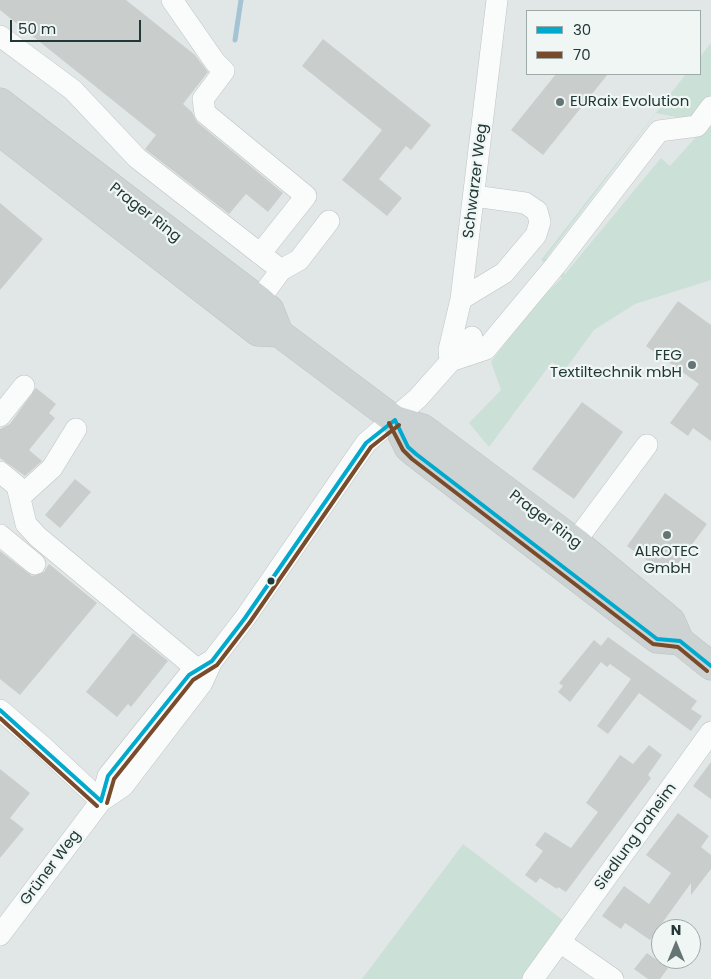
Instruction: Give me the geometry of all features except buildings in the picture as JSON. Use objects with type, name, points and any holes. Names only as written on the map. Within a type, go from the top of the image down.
[{"type":"main road","name":"Prager Ring","points":[[0,102],[259,300],[270,310],[279,333],[395,420],[422,428],[432,435],[575,542],[671,621],[680,641],[711,666]]},
{"type":"main road","name":"Prager Ring","points":[[0,132],[258,332],[279,333]]},
{"type":"main road","name":"Prager Ring","points":[[395,420],[408,447],[422,458],[656,639],[680,641]]},
{"type":"street","points":[[172,0],[215,62],[224,71],[203,99],[205,114],[306,196],[260,254]]},
{"type":"street","name":"Schwarzer Weg","points":[[450,361],[449,350],[461,299],[497,0]]},
{"type":"street","points":[[0,36],[73,90],[137,158],[281,270]]},
{"type":"street","points":[[450,361],[486,349],[555,266],[660,131],[697,126],[711,107]]},
{"type":"street","points":[[461,299],[504,273],[536,235],[540,222],[537,211],[525,203],[474,196]]},
{"type":"street","points":[[259,300],[281,270],[299,260],[329,221]]},
{"type":"street","points":[[395,420],[425,390],[472,337]]},
{"type":"street","points":[[0,416],[24,386]]},
{"type":"street","name":"Grüner Weg","points":[[0,935],[101,801],[123,786],[202,683],[205,665],[246,618],[366,443],[395,420]]},
{"type":"street","points":[[20,497],[35,486],[52,468],[76,429]]},
{"type":"street","points":[[575,542],[647,445]]},
{"type":"street","points":[[0,472],[17,486],[26,524],[38,537],[205,665]]},
{"type":"street","points":[[0,535],[35,564]]},
{"type":"street","points":[[0,710],[41,744],[101,801]]},
{"type":"street","name":"Siedlung Daheim","points":[[533,979],[711,732]]},
{"type":"street","points":[[560,942],[613,979]]},
{"type":"green space","points":[[711,43],[711,280],[635,304],[594,330],[564,371],[552,362],[489,447],[469,423],[501,390],[491,362],[533,306],[562,278],[541,260],[685,75],[701,75],[701,56]],"holes":[[[656,113],[696,121],[696,137],[670,166],[661,158],[565,274],[546,258]]]},
{"type":"green space","points":[[463,844],[564,921],[545,979],[362,979]]},
{"type":"waterway","points":[[235,40],[241,0]]},
{"type":"transit line","name":"30","points":[[395,420],[408,447],[416,454],[657,639],[680,641],[711,666]]},
{"type":"transit line","name":"30","points":[[101,801],[108,776],[189,675],[212,661],[245,618],[366,443],[395,420]]},
{"type":"transit line","name":"70","points":[[389,423],[403,450],[412,459],[653,644],[678,647],[707,671]]},
{"type":"transit line","name":"70","points":[[107,803],[114,779],[193,680],[217,665],[250,622],[371,447],[399,425]]},
{"type":"transit line","name":"30","points":[[0,710],[101,801]]},
{"type":"transit line","name":"70","points":[[0,718],[97,806]]},
{"type":"place","name":"EURaix Evolution","points":[[560,102]]},
{"type":"place","name":"FEG Textiltechnik mbH","points":[[692,365]]},
{"type":"place","name":"ALROTEC GmbH","points":[[667,535]]}]
